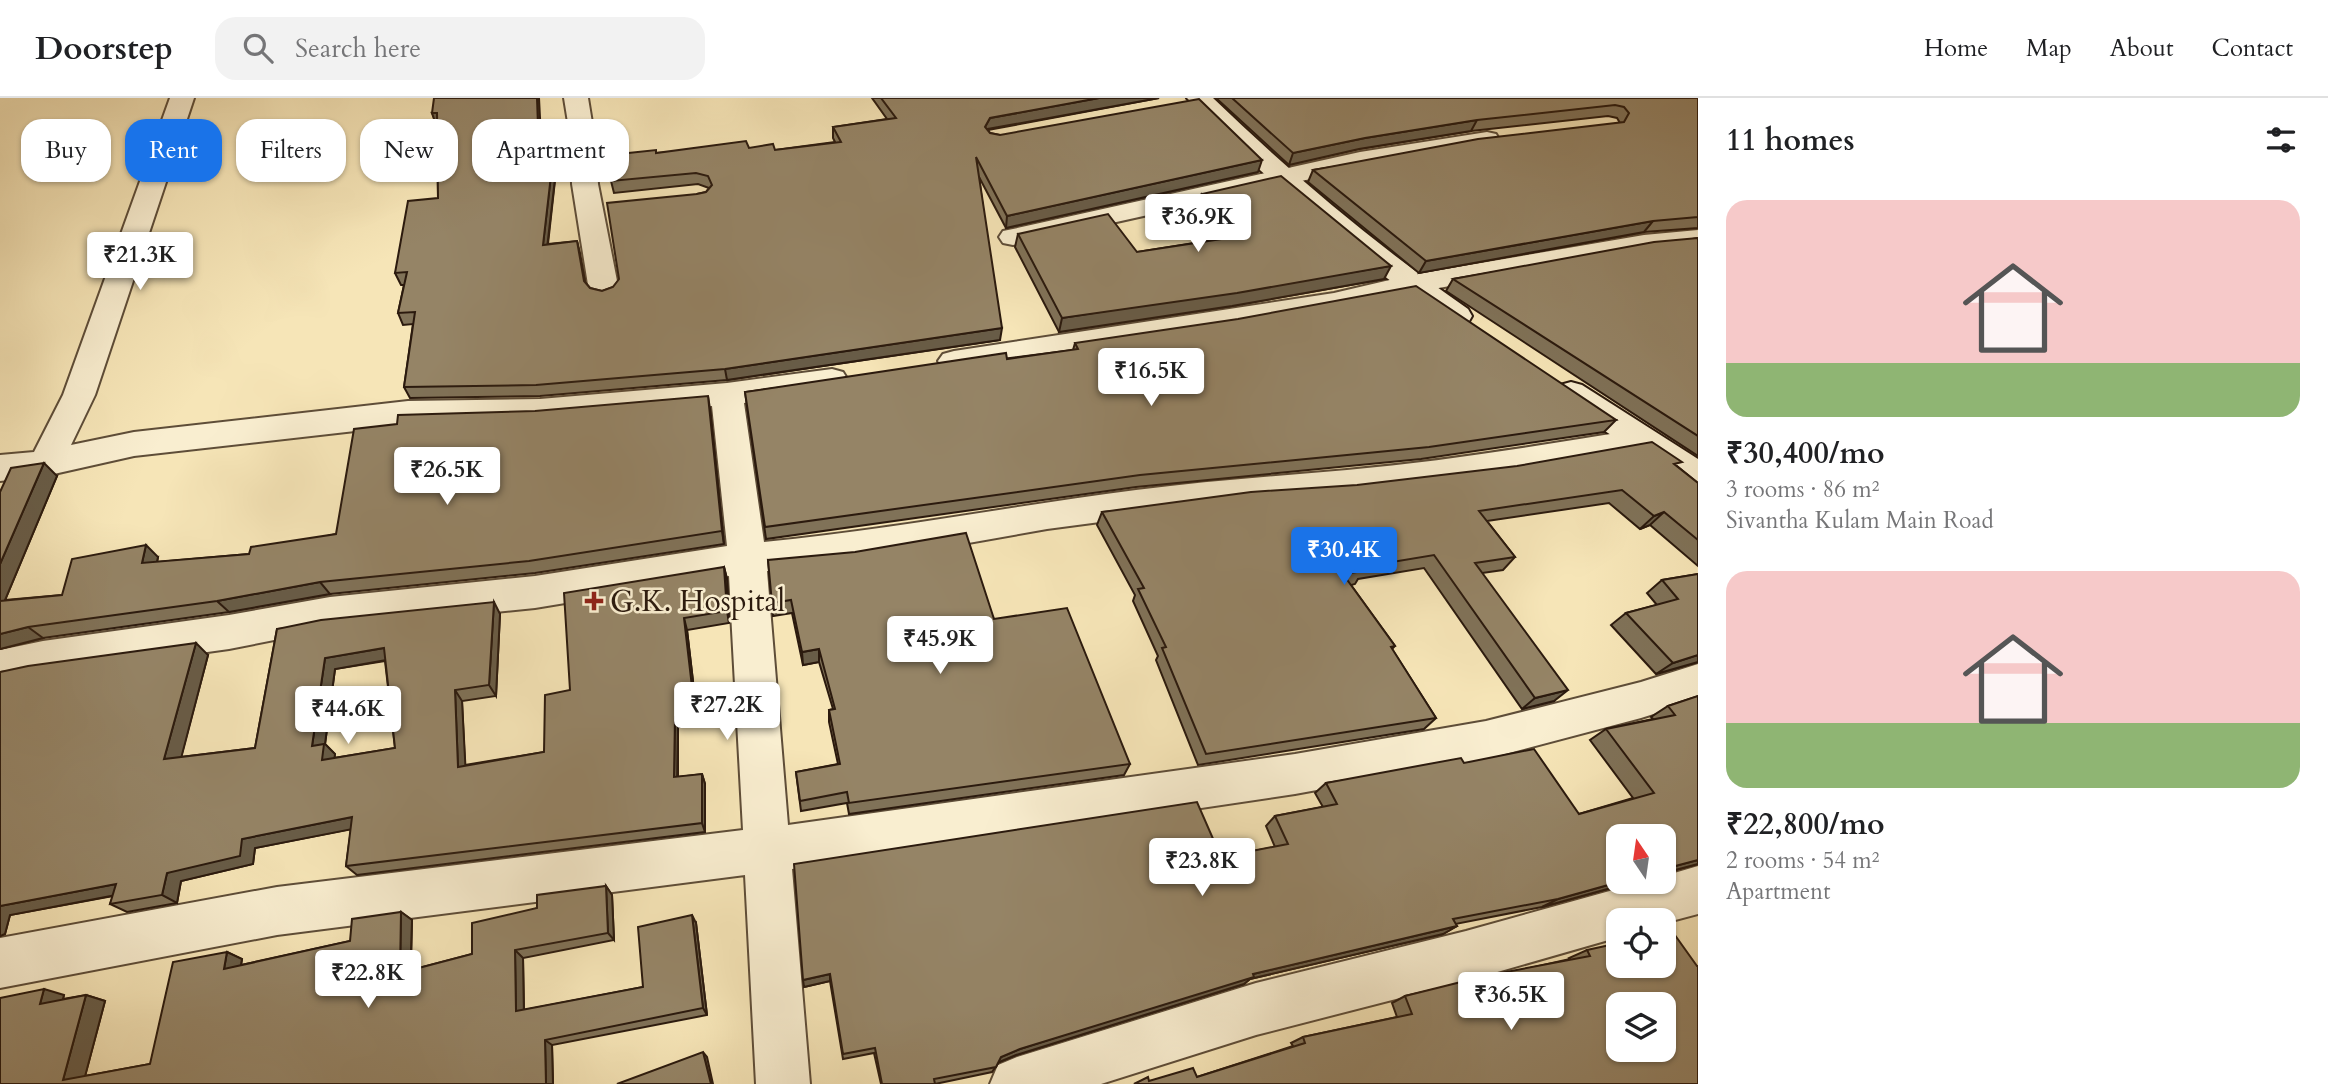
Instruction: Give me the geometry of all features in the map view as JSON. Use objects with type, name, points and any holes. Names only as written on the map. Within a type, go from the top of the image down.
[{"type":"street","points":[[45,463],[79,395],[182,98]]},
{"type":"street","points":[[576,98],[589,206],[604,291]]},
{"type":"street","points":[[1191,101],[1411,284],[1480,331]]},
{"type":"street","points":[[1013,237],[1360,160],[1512,136]]},
{"type":"street","points":[[589,206],[617,203]]},
{"type":"street","points":[[924,366],[1334,302],[1411,284],[1644,243],[1698,237]]},
{"type":"street","points":[[0,468],[45,463],[134,444],[408,413],[540,410],[727,394],[856,376]]},
{"type":"street","points":[[1549,378],[1698,476]]},
{"type":"street","points":[[727,394],[747,558],[783,1084]]},
{"type":"street","points":[[0,667],[43,658],[229,632],[330,613],[535,592],[747,558],[855,548],[1047,515],[1244,490],[1349,483],[1505,464],[1641,441]]},
{"type":"street","points":[[0,963],[277,911],[767,850],[1295,774],[1486,740],[1640,700],[1698,681]]},
{"type":"street","points":[[1017,1084],[1256,1009],[1466,957],[1698,890]]},
{"type":"building","points":[[434,98],[537,98],[538,119],[472,119],[472,182],[550,182],[543,245],[577,241],[584,281],[590,288],[602,291],[613,287],[619,279],[607,203],[697,194],[706,192],[712,185],[708,176],[696,173],[629,179],[629,153],[656,150],[656,153],[746,141],[749,148],[773,144],[775,150],[841,142],[833,127],[896,118],[881,98],[1099,98],[990,118],[985,127],[990,133],[1000,135],[1199,99],[1262,160],[1007,216],[976,157],[1002,328],[725,369],[536,385],[404,387],[415,312],[398,313],[407,272],[395,273],[408,201],[438,198],[438,182],[458,182],[458,119],[437,119],[437,113],[432,113]]},
{"type":"building","points":[[1232,98],[1698,98],[1698,217],[1653,221],[1426,261],[1313,170],[1478,139],[1624,122],[1629,113],[1624,107],[1615,105],[1477,120],[1293,153]]},
{"type":"building","points":[[1281,176],[1391,266],[1237,293],[1062,318],[1018,234],[1108,214],[1137,252],[1241,236],[1202,194]]},
{"type":"building","points":[[1698,238],[1698,436],[1453,279],[1654,242]]},
{"type":"building","points":[[1416,286],[1616,420],[1429,447],[1140,475],[765,527],[745,392],[1006,353],[1007,359],[1078,349],[1075,343],[1238,319]]},
{"type":"building","points":[[708,396],[722,531],[529,561],[320,582],[217,601],[28,627],[0,634],[0,601],[62,595],[72,559],[146,545],[142,563],[249,554],[251,547],[336,534],[354,429],[397,424],[398,415],[535,411]]},
{"type":"building","points":[[1652,442],[1682,462],[1674,464],[1698,483],[1698,540],[1664,512],[1654,516],[1622,490],[1479,511],[1515,557],[1475,563],[1568,690],[1535,698],[1434,555],[1362,567],[1364,571],[1343,574],[1395,646],[1391,647],[1436,718],[1206,754],[1162,648],[1166,647],[1138,589],[1144,588],[1102,512],[1251,492],[1357,485],[1517,466]]},
{"type":"building","points":[[44,463],[0,564],[0,492],[11,468]]},
{"type":"building","points":[[966,533],[994,619],[1067,608],[1130,764],[849,803],[847,792],[800,801],[796,772],[840,764],[829,710],[835,709],[819,649],[802,652],[791,600],[772,603],[768,560],[855,552]]},
{"type":"building","points":[[724,567],[727,611],[684,618],[695,713],[675,717],[674,777],[702,774],[702,823],[346,866],[352,817],[242,839],[240,856],[167,873],[162,895],[110,904],[116,884],[0,906],[0,672],[196,643],[164,759],[255,748],[277,629],[321,620],[494,602],[489,685],[455,690],[458,767],[544,752],[545,695],[570,690],[564,593]],"holes":[[[384,648],[395,748],[322,760],[324,744],[312,746],[325,658]]]},
{"type":"building","points":[[1698,574],[1698,655],[1673,663],[1626,613],[1678,599],[1662,580]]},
{"type":"building","points":[[1698,696],[1698,860],[1676,866],[1676,824],[1606,824],[1606,886],[1558,899],[1453,919],[1457,926],[1253,974],[1254,977],[1020,1049],[1001,1057],[996,1067],[934,1079],[935,1084],[882,1084],[875,1048],[843,1054],[830,974],[803,980],[794,864],[1197,802],[1221,857],[1288,844],[1275,816],[1337,804],[1326,783],[1461,758],[1464,763],[1534,749],[1579,814],[1654,793],[1606,729],[1675,715],[1668,706]]},
{"type":"building","points":[[606,886],[608,933],[515,950],[516,1011],[643,987],[638,927],[692,915],[703,1008],[545,1040],[546,1084],[0,1084],[0,998],[44,989],[40,1004],[86,995],[63,1080],[150,1064],[173,962],[227,952],[224,969],[350,941],[352,919],[401,912],[400,973],[472,954],[472,923],[537,908],[537,895]]},
{"type":"building","points":[[1676,937],[1698,966],[1698,1084],[1134,1084],[1148,1077],[1149,1081],[1193,1068],[1197,1077],[1305,1043],[1303,1037],[1412,1014],[1405,996],[1485,976],[1590,956],[1587,950],[1606,946],[1606,978],[1676,978]]},
{"type":"building","points":[[703,1052],[711,1084],[617,1084]]},
{"type":"place","name":"G.K. Hospital","points":[[594,601]]}]
